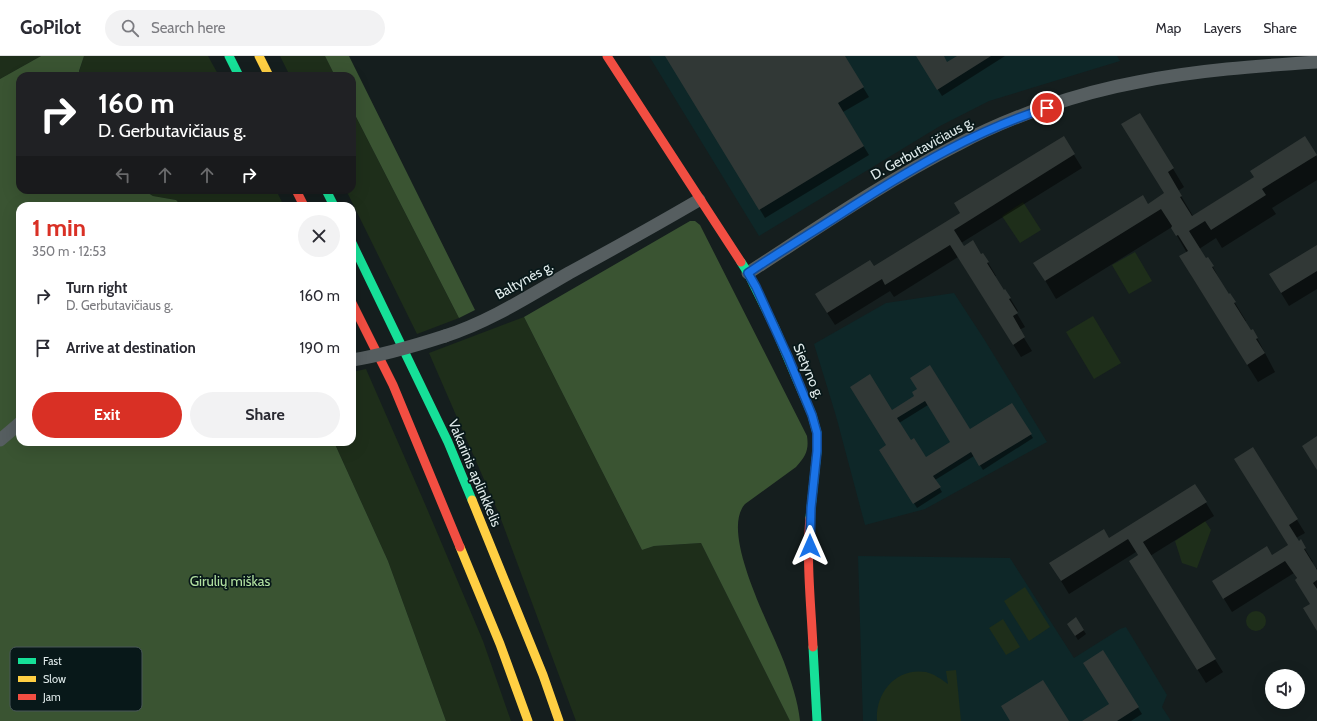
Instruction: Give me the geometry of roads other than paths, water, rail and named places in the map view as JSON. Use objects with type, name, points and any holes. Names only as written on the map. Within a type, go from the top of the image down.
[{"type":"main road","points":[[229,56],[237,72]]},
{"type":"main road","points":[[259,56],[267,72]]},
{"type":"main road","name":"Sietyno g.","points":[[607,56],[756,287],[788,357],[812,415],[817,433],[817,451],[810,530],[810,576],[816,721]]},
{"type":"main road","name":"Vakarinis aplinkkelis","points":[[356,251],[448,442],[503,574],[543,675],[559,721]]},
{"type":"main road","points":[[356,311],[393,385],[413,432],[500,644],[528,721]]},
{"type":"street","name":"D. Gerbutavičiaus g.","points":[[748,273],[928,160],[958,144],[1024,115],[1088,94],[1137,82],[1196,72],[1317,62]]},
{"type":"street","name":"Baltynės g.","points":[[356,359],[415,346],[479,322],[509,307],[699,200]]},
{"type":"street","points":[[0,440],[16,426]]},
{"type":"park label","name":"Girulių miškas","points":[[230,581]]}]
